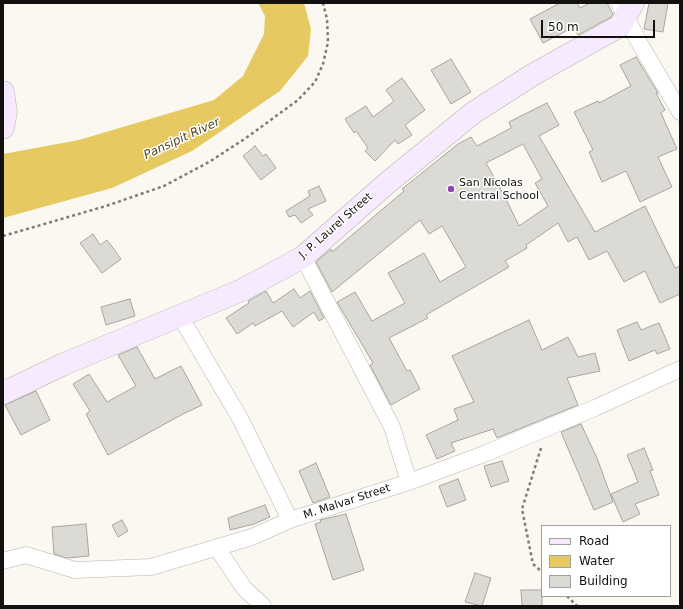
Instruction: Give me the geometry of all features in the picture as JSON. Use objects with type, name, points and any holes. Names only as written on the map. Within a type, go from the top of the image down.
[{"type":"main road","name":"J. P. Laurel Street","points":[[3,393],[64,364],[242,290],[303,257],[386,184],[473,113],[534,74],[620,26],[626,8]]},
{"type":"main road","points":[[3,92],[6,112],[3,128]]},
{"type":"street","points":[[626,8],[640,44],[680,112]]},
{"type":"street","points":[[303,257],[392,427],[409,482]]},
{"type":"street","points":[[180,316],[241,420],[290,520]]},
{"type":"street","name":"M. Malvar Street","points":[[3,561],[26,555],[75,570],[151,567],[252,537],[290,520],[409,482],[595,408],[680,368]]},
{"type":"street","points":[[217,548],[244,588],[263,606]]},
{"type":"path","points":[[3,236],[106,206],[164,186],[209,162],[246,138],[298,100],[315,82],[323,64],[328,42],[327,18],[323,3]]},
{"type":"path","points":[[541,571],[533,564],[522,509],[547,428]]},
{"type":"path","points":[[568,597],[577,606]]},
{"type":"water","name":"Pansipit River","points":[[258,3],[304,3],[311,29],[308,56],[280,91],[192,151],[112,188],[3,218],[3,154],[79,140],[214,100],[243,76],[264,34],[265,16]]},
{"type":"building","points":[[560,3],[577,3],[580,8],[590,3],[607,3],[613,14],[611,17],[578,35],[574,27],[543,43],[530,19]]},
{"type":"building","points":[[649,3],[668,3],[663,32],[644,29]]},
{"type":"building","points":[[636,57],[658,93],[656,93],[665,110],[661,113],[677,149],[658,157],[672,187],[640,202],[626,171],[602,182],[589,152],[593,150],[574,112],[598,101],[599,103],[631,86],[620,65]]},
{"type":"building","points":[[451,59],[471,92],[451,104],[431,70]]},
{"type":"building","points":[[402,78],[425,110],[405,125],[412,135],[398,144],[395,140],[375,161],[365,151],[368,148],[356,131],[354,133],[345,119],[366,106],[373,117],[394,101],[386,90]]},
{"type":"building","name":"San Nicolas Central School","points":[[547,103],[559,125],[539,136],[595,232],[645,206],[675,268],[680,266],[680,294],[660,303],[645,271],[624,282],[607,251],[589,260],[577,237],[568,242],[558,223],[526,245],[527,248],[505,261],[509,267],[426,315],[428,318],[389,338],[407,371],[410,370],[420,389],[391,405],[370,365],[373,363],[337,302],[355,292],[372,321],[405,303],[388,273],[424,253],[440,282],[466,267],[442,226],[429,234],[420,220],[332,292],[316,262],[331,249],[332,252],[404,191],[402,189],[458,144],[471,137],[477,146],[511,128],[509,122]],"holes":[[[523,144],[542,179],[535,183],[548,206],[519,226],[486,163]]]},
{"type":"building","points":[[255,146],[263,156],[266,154],[276,168],[261,180],[243,156]]},
{"type":"building","points":[[319,186],[326,201],[308,209],[313,215],[301,223],[295,215],[289,217],[286,211],[310,196],[308,191]]},
{"type":"building","points":[[93,234],[100,245],[107,240],[121,259],[102,273],[80,243]]},
{"type":"building","points":[[294,289],[300,298],[310,291],[324,318],[319,321],[314,312],[293,327],[282,311],[255,326],[253,323],[237,334],[226,318],[249,303],[248,301],[266,291],[273,303]]},
{"type":"building","points":[[130,299],[135,316],[106,325],[101,307]]},
{"type":"building","points":[[529,320],[542,350],[568,337],[578,357],[595,353],[600,371],[567,378],[578,405],[497,438],[493,429],[451,443],[455,451],[437,459],[426,435],[458,420],[454,409],[474,402],[452,356]]},
{"type":"building","points":[[637,322],[641,330],[659,323],[670,349],[657,354],[655,350],[629,361],[617,330]]},
{"type":"building","points":[[137,347],[155,379],[181,366],[202,405],[108,455],[86,414],[90,411],[73,384],[89,374],[107,402],[136,386],[118,355]]},
{"type":"building","points":[[36,391],[50,420],[21,435],[5,405]]},
{"type":"building","points":[[581,424],[597,458],[613,502],[594,510],[561,432]]},
{"type":"building","points":[[644,448],[653,470],[650,471],[659,495],[635,504],[640,514],[623,522],[611,494],[638,482],[627,455]]},
{"type":"building","points":[[502,461],[509,481],[491,487],[484,466]]},
{"type":"building","points":[[316,463],[330,497],[313,503],[299,471]]},
{"type":"building","points":[[458,479],[466,500],[447,507],[439,486]]},
{"type":"building","points":[[265,505],[270,517],[254,524],[230,530],[228,518]]},
{"type":"building","points":[[346,514],[364,570],[333,580],[315,524],[321,522],[320,520]]},
{"type":"building","points":[[122,520],[128,531],[118,537],[112,525]]},
{"type":"building","points":[[86,524],[89,556],[67,558],[54,554],[52,527]]},
{"type":"building","points":[[475,573],[491,578],[482,606],[465,602]]},
{"type":"building","points":[[521,590],[541,590],[542,606],[522,606]]},
{"type":"place","name":"San Nicolas Central School","points":[[451,189]]}]
